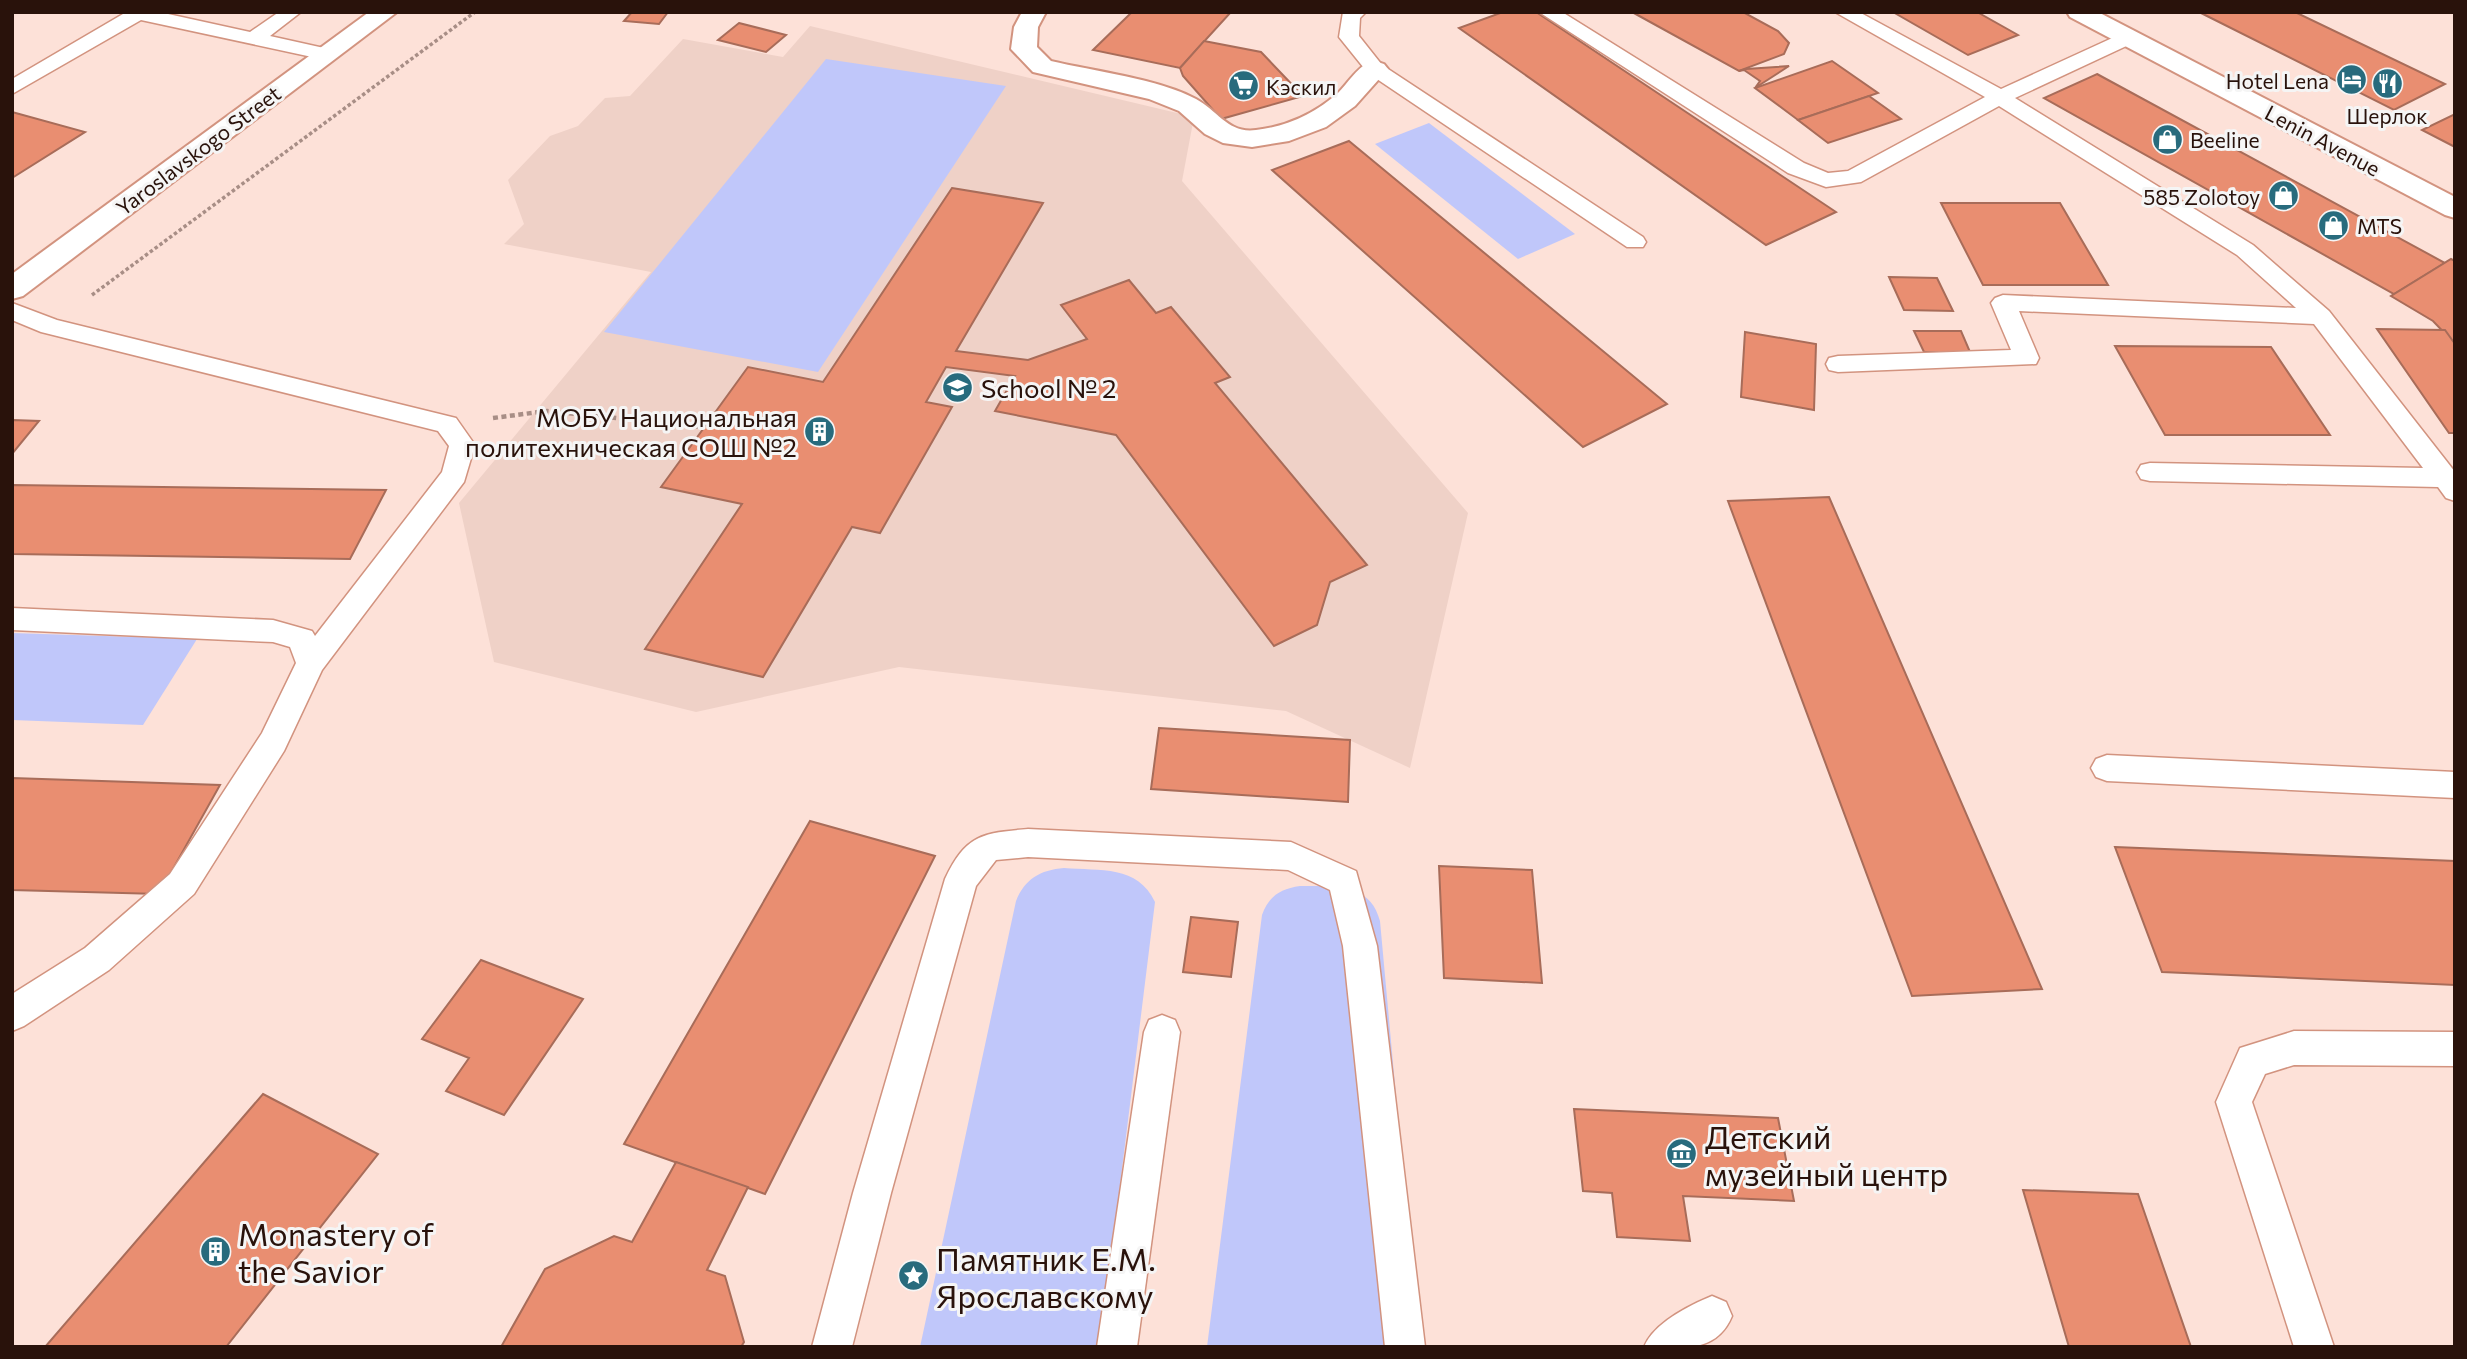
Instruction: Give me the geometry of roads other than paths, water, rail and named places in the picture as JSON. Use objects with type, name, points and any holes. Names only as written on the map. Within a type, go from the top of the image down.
[{"type":"street","name":"Yaroslavskogo Street","points":[[12,289],[385,12]]},
{"type":"street","points":[[1034,12],[1026,27],[1024,49],[1042,67],[1157,93],[1188,105],[1215,128],[1233,137],[1252,139],[1279,135],[1317,121],[1346,100],[1376,69]]},
{"type":"street","name":"Lenin Avenue","points":[[2079,12],[2455,209]]},
{"type":"lane","points":[[253,38],[292,12]]},
{"type":"lane","points":[[1357,12],[1351,15],[1349,37],[1376,69],[1635,242]]},
{"type":"lane","points":[[1548,12],[1796,167],[1826,180],[1853,177],[2000,97],[2129,38]]},
{"type":"lane","points":[[1844,12],[2000,97],[2245,250],[2321,317],[2449,484]]},
{"type":"lane","points":[[12,88],[134,13],[326,54]]},
{"type":"lane","points":[[1838,364],[2027,358],[2003,303],[2321,317]]},
{"type":"lane","points":[[12,312],[50,326],[447,424],[462,445],[455,475],[311,663],[273,742],[182,884],[97,959],[12,1014]]},
{"type":"lane","points":[[2150,472],[2449,484]]},
{"type":"lane","points":[[12,619],[273,631],[302,639],[311,663]]},
{"type":"lane","points":[[2108,768],[2455,785]]},
{"type":"lane","points":[[832,1347],[961,879],[987,847],[1028,843],[1291,856],[1343,881],[1360,946],[1405,1347]]},
{"type":"lane","points":[[1116,1347],[1162,1032]]},
{"type":"lane","points":[[2314,1347],[2234,1102],[2253,1060],[2294,1048],[2455,1049]]},
{"type":"lane","points":[[1664,1347],[1712,1316]]},
{"type":"place","name":"Hotel Lena","points":[[2352,80]]},
{"type":"place","name":"Шерлок","points":[[2387,83]]},
{"type":"place","name":"Кэскил","points":[[1243,86]]},
{"type":"place","name":"Beeline","points":[[2167,139]]},
{"type":"place","name":"585 Zolotoy","points":[[2283,196]]},
{"type":"place","name":"MTS","points":[[2334,225]]},
{"type":"place","name":"School № 2","points":[[958,387]]},
{"type":"place","name":"МОБУ Национальная политехническая СОШ №2","points":[[820,431]]},
{"type":"place","name":"Детский музейный центр","points":[[1682,1154]]},
{"type":"place","name":"Monastery of the Savior","points":[[215,1251]]},
{"type":"place","name":"Памятник Е.М. Ярославскому","points":[[913,1276]]}]
